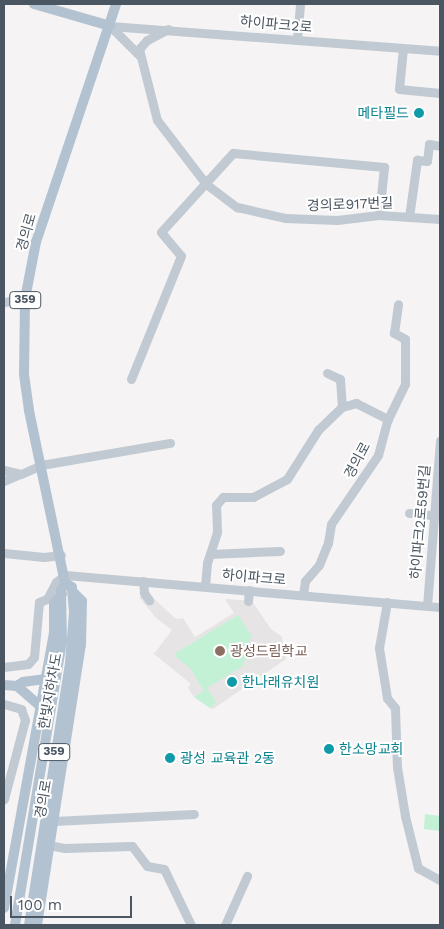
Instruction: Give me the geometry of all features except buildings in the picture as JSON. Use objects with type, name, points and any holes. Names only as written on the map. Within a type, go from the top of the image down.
[{"type":"main road","points":[[34,4],[110,26]]},
{"type":"main road","name":"경의로","points":[[15,925],[62,642],[62,594],[65,579],[24,374],[25,299],[36,242],[116,4]]},
{"type":"main road","points":[[65,579],[73,592]]},
{"type":"main road","name":"경의로","points":[[37,925],[81,645],[82,601],[73,592]]},
{"type":"main road","name":"한빛지하차도","points":[[28,925],[70,663],[73,592]]},
{"type":"main road","name":"경의로","points":[[4,908],[38,706],[54,634],[54,603],[62,594]]},
{"type":"main road","points":[[12,686],[23,682],[44,679]]},
{"type":"main road","points":[[12,686],[38,706]]},
{"type":"street","points":[[297,39],[300,4]]},
{"type":"street","name":"하이파크2로","points":[[110,26],[297,39],[440,52]]},
{"type":"street","points":[[110,26],[139,55],[147,40],[168,29]]},
{"type":"street","points":[[403,48],[399,89],[440,93]]},
{"type":"street","name":"경의로917번길","points":[[139,55],[158,120],[206,184],[237,207],[285,218],[337,220],[379,214],[440,219]]},
{"type":"street","points":[[409,217],[417,160],[427,161],[429,144],[440,146]]},
{"type":"street","points":[[131,379],[181,256],[161,232],[234,153],[384,167],[379,214]]},
{"type":"street","points":[[4,302],[25,299]]},
{"type":"street","name":"경의로","points":[[303,595],[305,581],[319,565],[328,543],[331,524],[378,454],[388,419],[405,384],[405,339],[394,333],[398,304]]},
{"type":"street","points":[[327,372],[340,379],[342,407]]},
{"type":"street","points":[[205,586],[210,554],[217,532],[216,505],[223,497],[253,497],[287,478],[318,430],[342,407],[356,403],[388,419]]},
{"type":"street","name":"하이파크2로59번길","points":[[427,606],[440,441]]},
{"type":"street","points":[[4,480],[41,465],[170,443]]},
{"type":"street","points":[[4,470],[21,474]]},
{"type":"street","points":[[410,512],[434,515]]},
{"type":"street","points":[[210,554],[280,551]]},
{"type":"street","points":[[4,553],[44,557],[61,555]]},
{"type":"street","points":[[4,666],[28,664],[34,656],[39,602],[46,598],[56,582],[65,579]]},
{"type":"street","name":"하이파크로","points":[[65,579],[143,581],[440,607]]},
{"type":"street","points":[[143,581],[144,593],[149,600]]},
{"type":"street","points":[[248,601],[249,590]]},
{"type":"street","points":[[387,602],[379,648],[387,698],[395,708],[399,782],[418,868],[440,880]]},
{"type":"street","points":[[4,704],[21,709],[25,720],[4,799]]},
{"type":"street","points":[[54,821],[194,814]]},
{"type":"street","points":[[49,845],[65,848],[132,846],[147,866],[164,869],[191,925]]},
{"type":"street","points":[[225,925],[247,876]]},
{"type":"shaded area","name":"광성드림학교","points":[[139,597],[153,598],[176,619],[183,618],[195,637],[234,613],[225,599],[252,601],[271,629],[282,637],[286,659],[213,709],[210,708],[194,697],[188,688],[191,684],[154,654],[172,630],[156,618]]},
{"type":"green space","points":[[238,615],[250,634],[252,633],[243,666],[207,688],[216,702],[210,708],[194,697],[204,691],[190,668],[175,656],[176,653]]},
{"type":"green space","points":[[425,814],[440,816],[440,831],[424,829]]},
{"type":"place","name":"메타필드","points":[[419,113]]},
{"type":"place","name":"광성드림학교","points":[[220,651]]},
{"type":"place","name":"한나래유치원","points":[[232,682]]},
{"type":"place","name":"한소망교회","points":[[329,749]]},
{"type":"place","name":"광성 교육관 2동","points":[[170,758]]}]
